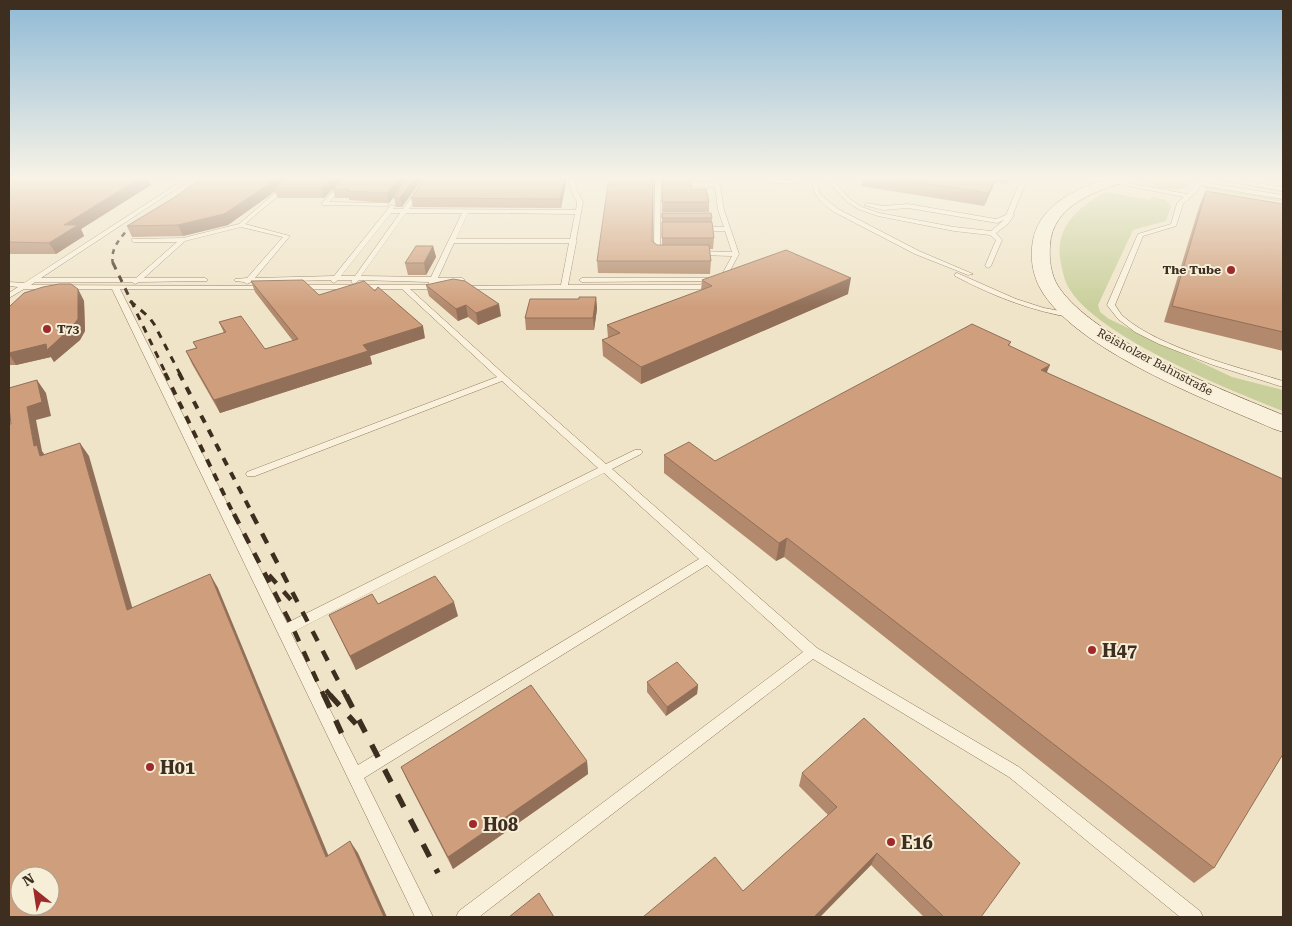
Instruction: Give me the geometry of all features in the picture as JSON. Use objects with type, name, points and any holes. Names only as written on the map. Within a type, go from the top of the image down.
[{"type":"main road","name":"Reisholzer Bahnstraße","points":[[1050,220],[1041,240],[1040,258],[1050,290],[1064,306],[1108,339],[1166,371],[1283,424]]},
{"type":"lane","points":[[9,296],[125,220]]},
{"type":"lane","points":[[134,240],[183,240],[241,225],[247,220]]},
{"type":"lane","points":[[330,288],[335,278],[379,220]]},
{"type":"lane","points":[[351,287],[398,220]]},
{"type":"lane","points":[[432,284],[462,220]]},
{"type":"lane","points":[[565,284],[577,220]]},
{"type":"lane","points":[[657,220],[657,253],[667,253]]},
{"type":"lane","points":[[34,280],[335,278],[432,284],[700,287],[723,279],[736,254],[725,220]]},
{"type":"lane","points":[[856,220],[944,266],[970,282],[1018,303],[1045,312],[1076,316]]},
{"type":"lane","points":[[908,220],[979,233],[992,233],[1008,220]]},
{"type":"lane","points":[[1175,220],[1174,225],[1140,235],[1111,305],[1113,312],[1118,318],[1140,330],[1190,354],[1283,384]]},
{"type":"lane","points":[[241,225],[287,236],[243,287]]},
{"type":"lane","points":[[658,229],[666,229]]},
{"type":"lane","points":[[692,229],[728,229]]},
{"type":"lane","points":[[988,266],[999,240],[992,233]]},
{"type":"lane","points":[[129,287],[183,240]]},
{"type":"lane","points":[[452,241],[574,241]]},
{"type":"lane","points":[[686,253],[736,254]]},
{"type":"lane","points":[[944,266],[970,274]]},
{"type":"lane","points":[[9,284],[25,286],[330,288],[404,287],[432,284]]},
{"type":"lane","points":[[115,287],[424,917]]},
{"type":"lane","points":[[404,287],[605,469],[812,652],[1014,772],[1194,917]]},
{"type":"lane","points":[[251,474],[504,378]]},
{"type":"lane","points":[[283,631],[638,452]]},
{"type":"lane","points":[[354,776],[708,559]]},
{"type":"lane","points":[[465,917],[812,652]]},
{"type":"green space","points":[[1070,220],[1166,220],[1133,230],[1098,305],[1100,312],[1109,319],[1232,377],[1283,390],[1283,411],[1168,361],[1109,326],[1086,308],[1070,290],[1062,271],[1060,246],[1066,226]]},
{"type":"building","points":[[9,220],[72,220],[64,225],[78,225],[49,243],[9,242]]},
{"type":"building","points":[[137,220],[198,220],[178,225],[127,226]]},
{"type":"building","points":[[603,220],[652,220],[652,241],[657,245],[709,245],[711,261],[597,261]]},
{"type":"building","name":"The Tube","points":[[1197,220],[1283,220],[1283,332],[1172,306]]},
{"type":"building","points":[[662,222],[712,222],[714,238],[662,238]]},
{"type":"building","points":[[416,246],[433,246],[424,263],[405,263]]},
{"type":"building","points":[[786,250],[851,278],[641,367],[602,340],[620,333],[607,325],[712,286],[702,280]]},
{"type":"building","points":[[453,279],[465,281],[499,304],[476,313],[466,305],[456,309],[426,285]]},
{"type":"building","points":[[303,280],[319,295],[364,281],[375,291],[378,287],[423,326],[363,345],[368,351],[214,400],[186,351],[197,348],[193,342],[226,332],[219,322],[241,316],[265,349],[298,339],[251,281]]},
{"type":"building","name":"T73","points":[[59,284],[71,284],[78,289],[78,319],[47,350],[46,344],[9,353],[9,307],[24,293]]},
{"type":"building","points":[[579,297],[596,297],[593,318],[525,318],[530,299],[579,299]]},
{"type":"building","name":"H47","points":[[972,324],[1011,342],[1008,345],[1050,365],[1041,370],[1283,479],[1283,754],[1214,868],[787,538],[779,543],[664,455],[689,442],[715,461]]},
{"type":"building","name":"H01","points":[[37,380],[42,402],[27,407],[34,446],[37,445],[40,456],[80,443],[127,610],[210,574],[326,857],[350,841],[384,917],[9,917],[9,424],[11,424],[9,388]]},
{"type":"building","points":[[435,576],[454,602],[350,656],[329,615],[372,594],[378,604]]},
{"type":"building","points":[[677,662],[698,685],[667,707],[647,682]]},
{"type":"building","name":"H08","points":[[531,685],[587,761],[448,857],[401,767]]},
{"type":"building","name":"E16","points":[[864,718],[1020,863],[981,917],[944,917],[877,853],[814,917],[643,917],[715,857],[743,891],[837,807],[802,773]]},
{"type":"building","points":[[539,893],[554,917],[509,917]]},
{"type":"railway","points":[[113,264],[112,258],[115,246],[134,223]]},
{"type":"railway","points":[[113,263],[132,303]]},
{"type":"railway","points":[[132,303],[149,317],[154,324],[180,374]]},
{"type":"railway","points":[[132,303],[166,374]]},
{"type":"railway","points":[[165,373],[234,515]]},
{"type":"railway","points":[[179,373],[253,515]]},
{"type":"railway","points":[[234,514],[292,626],[324,696]]},
{"type":"railway","points":[[252,514],[346,696]]},
{"type":"railway","points":[[269,575],[292,601]]},
{"type":"railway","points":[[326,690],[331,696]]},
{"type":"railway","points":[[324,695],[347,745]]},
{"type":"railway","points":[[330,695],[356,724]]},
{"type":"railway","points":[[346,695],[438,873]]},
{"type":"place","name":"The Tube","points":[[1231,270]]},
{"type":"place","name":"T73","points":[[47,329]]},
{"type":"place","name":"H47","points":[[1092,650]]},
{"type":"place","name":"H01","points":[[150,767]]},
{"type":"place","name":"H08","points":[[473,824]]},
{"type":"place","name":"E16","points":[[891,842]]}]
